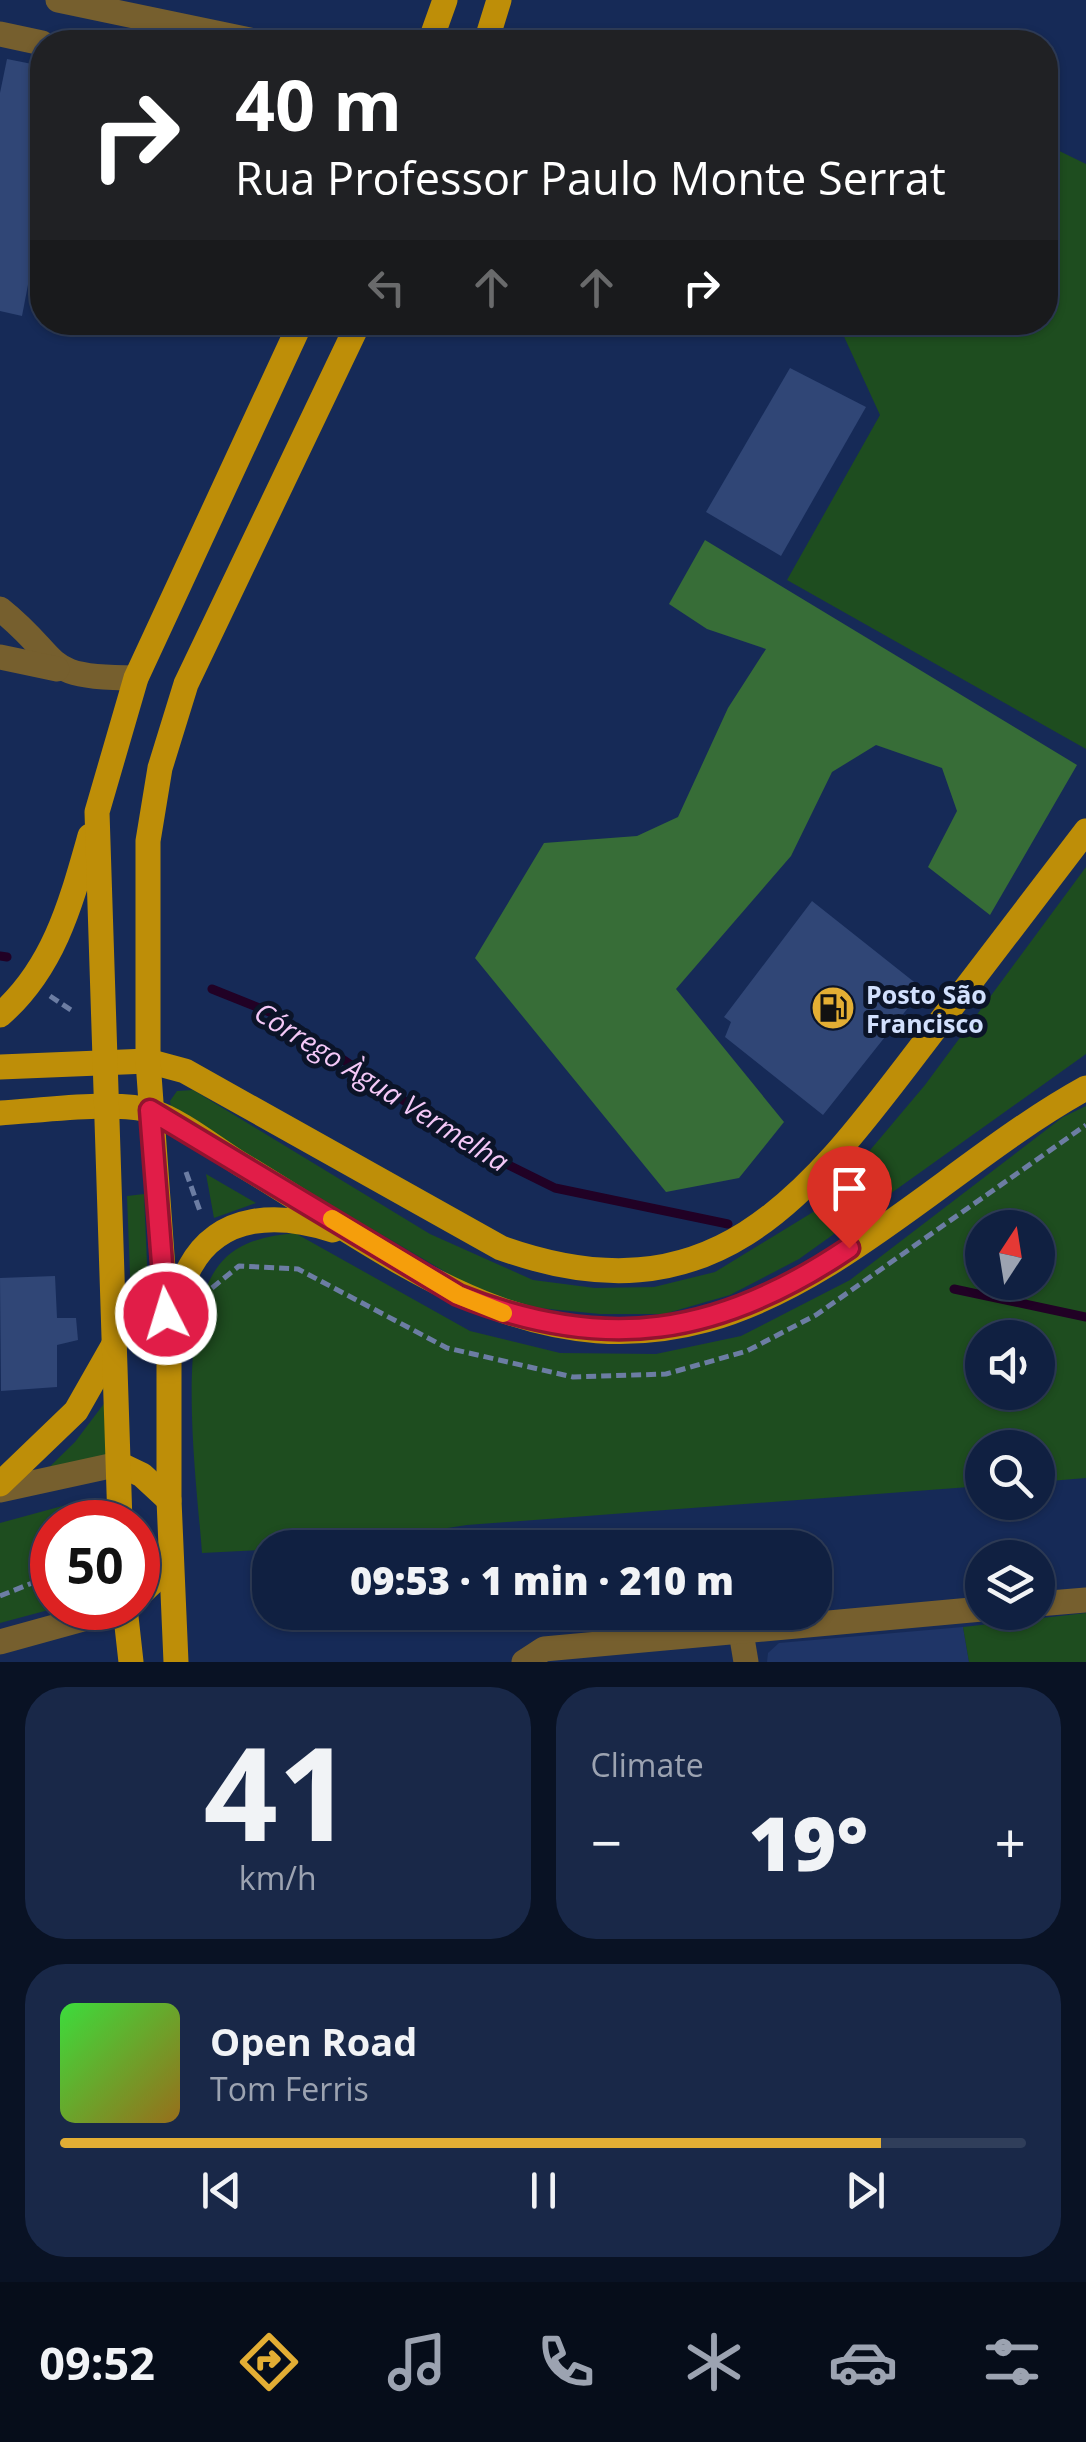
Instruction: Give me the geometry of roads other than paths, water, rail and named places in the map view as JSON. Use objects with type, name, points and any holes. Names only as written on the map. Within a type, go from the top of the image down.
[{"type":"main road","points":[[434,30],[445,0]]},
{"type":"main road","points":[[490,30],[499,0]]},
{"type":"main road","points":[[0,1015],[32,983],[66,923],[136,678],[295,335]]},
{"type":"main road","points":[[176,1662],[169,1500],[169,1352],[148,1061],[148,841],[160,768],[186,684],[353,335]]},
{"type":"main road","points":[[97,812],[120,1500]]},
{"type":"main road","points":[[0,1066],[148,1061],[209,1082],[501,1248],[555,1268],[600,1272],[647,1270],[694,1260],[755,1230],[796,1198],[846,1146],[1086,831]]},
{"type":"main road","points":[[0,1114],[150,1110],[458,1295],[504,1314],[554,1326],[653,1331],[709,1319],[800,1282],[972,1161],[1086,1088]]},
{"type":"main road","points":[[169,1352],[188,1270],[210,1240],[255,1220],[280,1219],[306,1222],[374,1243]]},
{"type":"main road","points":[[0,1487],[76,1412],[115,1342]]},
{"type":"main road","points":[[119,1464],[142,1474],[169,1500]]},
{"type":"main road","points":[[160,1575],[171,1565]]},
{"type":"main road","points":[[127,1630],[131,1662]]},
{"type":"street","points":[[58,0],[139,30]]},
{"type":"street","points":[[0,34],[30,40]]},
{"type":"street","points":[[0,610],[57,669]]},
{"type":"street","points":[[0,658],[82,678],[136,678]]},
{"type":"street","points":[[0,1487],[119,1464]]},
{"type":"street","points":[[1055,1603],[1086,1600]]},
{"type":"street","points":[[524,1662],[544,1649],[965,1611]]},
{"type":"street","points":[[0,1642],[44,1630]]},
{"type":"street","points":[[741,1632],[746,1662]]},
{"type":"waterway","name":"Córrego Àgua Vermelha","points":[[0,956],[7,957]]},
{"type":"waterway","name":"Córrego Àgua Vermelha","points":[[212,989],[277,1015],[474,1148],[555,1188],[728,1224]]},
{"type":"waterway","name":"Córrego Àgua Vermelha","points":[[954,1289],[1086,1317]]},
{"type":"place","name":"Posto São Francisco","points":[[833,1008]]}]
